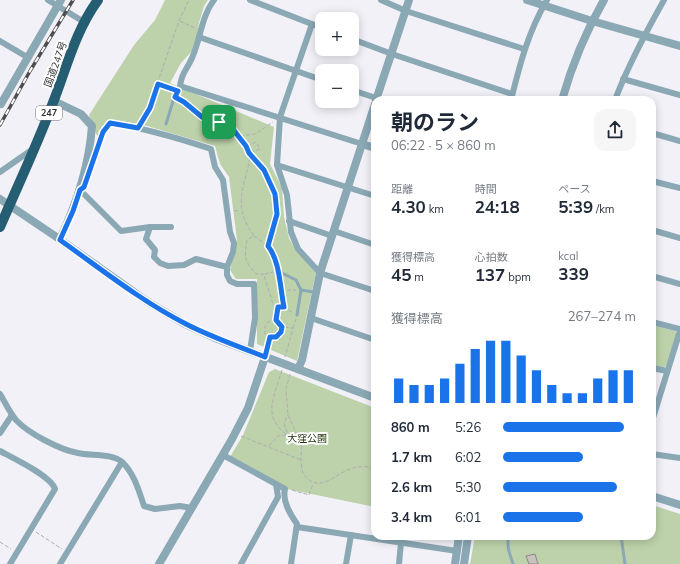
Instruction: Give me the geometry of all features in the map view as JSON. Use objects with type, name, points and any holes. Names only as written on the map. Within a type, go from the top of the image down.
[{"type":"highway","name":"国道247号","points":[[0,227],[35,148],[84,22],[98,0]]},
{"type":"street","points":[[48,0],[59,3],[84,22]]},
{"type":"street","points":[[214,0],[208,7],[192,58],[182,75],[179,88],[371,147]]},
{"type":"street","points":[[250,0],[265,2],[315,25]]},
{"type":"street","points":[[381,0],[406,11],[524,49]]},
{"type":"street","points":[[379,96],[409,0]]},
{"type":"street","points":[[527,0],[546,3],[592,21],[680,46]]},
{"type":"street","points":[[563,96],[569,77],[592,21],[604,0]]},
{"type":"street","points":[[617,96],[644,36],[664,0]]},
{"type":"street","points":[[0,104],[59,3]]},
{"type":"street","points":[[512,96],[524,49],[546,3]]},
{"type":"street","points":[[312,24],[280,119],[277,165],[286,195],[291,232],[298,249],[320,273],[371,290]]},
{"type":"street","points":[[199,37],[315,78]]},
{"type":"street","points":[[0,40],[27,57]]},
{"type":"street","points":[[359,42],[509,96]]},
{"type":"street","points":[[623,79],[680,94]]},
{"type":"street","points":[[359,93],[371,98]]},
{"type":"street","points":[[54,101],[81,114],[92,126],[90,146],[80,190],[73,211],[57,238]]},
{"type":"street","points":[[294,372],[302,360],[320,273],[371,120]]},
{"type":"street","points":[[80,190],[84,187],[103,132],[110,123],[162,133],[211,149],[215,167],[223,180],[230,232],[234,243],[227,275],[230,281],[237,284],[254,284],[255,318],[250,351]]},
{"type":"street","points":[[656,134],[680,141]]},
{"type":"street","points":[[0,172],[35,148]]},
{"type":"street","points":[[277,165],[371,195]]},
{"type":"street","points":[[656,182],[680,188]]},
{"type":"street","points":[[80,190],[121,231],[150,227],[171,227]]},
{"type":"street","points":[[0,199],[148,302],[185,324],[215,338],[265,357],[294,372],[371,397]]},
{"type":"street","points":[[289,221],[371,244]]},
{"type":"street","points":[[150,227],[146,239],[155,250],[154,257],[160,263],[168,266],[184,265],[196,258],[228,267]]},
{"type":"street","points":[[656,231],[680,238]]},
{"type":"street","points":[[656,277],[680,284]]},
{"type":"street","points":[[311,318],[371,339]]},
{"type":"street","points":[[656,323],[680,330],[678,348],[667,371],[656,408]]},
{"type":"street","points":[[159,564],[248,408],[265,357]]},
{"type":"street","points":[[656,369],[667,371]]},
{"type":"street","points":[[0,394],[16,420],[28,431],[43,440],[77,453],[104,455],[122,462],[130,472],[144,506],[155,509],[180,506],[192,508]]},
{"type":"street","points":[[0,433],[12,415]]},
{"type":"street","points":[[0,451],[32,469],[53,484],[55,489],[10,564]]},
{"type":"street","points":[[223,454],[284,490],[289,512],[297,527],[291,564]]},
{"type":"street","points":[[656,455],[680,458]]},
{"type":"street","points":[[60,564],[122,462]]},
{"type":"street","points":[[241,564],[278,497],[276,484]]},
{"type":"street","points":[[656,497],[679,502]]},
{"type":"street","points":[[297,527],[371,538]]},
{"type":"street","points":[[346,564],[351,535]]},
{"type":"street","points":[[387,540],[457,551]]},
{"type":"street","points":[[455,564],[459,540]]},
{"type":"street","points":[[464,564],[467,540]]},
{"type":"street","points":[[399,564],[402,542]]},
{"type":"lane","points":[[166,124],[179,88]]},
{"type":"lane","points":[[278,271],[296,280],[301,290],[297,315]]},
{"type":"lane","points":[[301,290],[316,292]]},
{"type":"lane","points":[[508,540],[510,555],[514,564]]},
{"type":"lane","points":[[622,540],[625,564]]},
{"type":"path","points":[[138,128],[150,108],[179,21],[189,0]]},
{"type":"path","points":[[179,21],[200,30]]},
{"type":"path","points":[[158,84],[179,88]]},
{"type":"path","points":[[175,97],[184,102],[202,117],[232,128],[246,146],[249,153],[264,170],[275,194],[277,214],[268,246]]},
{"type":"path","points":[[239,136],[254,134],[280,119]]},
{"type":"path","points":[[246,146],[256,142],[260,149],[249,153]]},
{"type":"path","points":[[249,153],[248,166],[242,192],[241,210],[245,224],[254,236],[268,246],[273,253],[278,271],[284,307],[297,315],[292,335]]},
{"type":"path","points":[[228,211],[241,210]]},
{"type":"path","points":[[254,236],[247,240],[245,253],[247,263],[256,274],[278,271]]},
{"type":"path","points":[[264,274],[266,286],[271,294],[273,305],[278,307],[276,320],[282,327],[293,328]]},
{"type":"path","points":[[280,290],[301,290]]},
{"type":"path","points":[[276,320],[268,322],[265,327],[265,334],[270,337],[276,337],[281,332],[282,327]]},
{"type":"path","points":[[265,357],[270,337]]},
{"type":"path","points":[[294,372],[286,389],[288,415],[301,444],[303,472],[305,477],[313,483],[321,483],[327,482],[342,472],[358,466],[371,468]]},
{"type":"path","points":[[276,390],[271,406],[272,417],[277,426],[286,435],[301,444]]},
{"type":"path","points":[[286,435],[287,432],[284,423],[288,415]]},
{"type":"path","points":[[269,447],[278,436],[286,435]]},
{"type":"path","points":[[241,436],[302,460]]},
{"type":"path","points":[[284,490],[292,490],[309,495],[313,483]]},
{"type":"path","points":[[30,529],[68,552]]},
{"type":"path","points":[[0,542],[17,553]]},
{"type":"green space","points":[[165,0],[208,0],[204,6],[196,42],[192,51],[181,63],[170,83],[274,127],[270,164],[282,188],[284,217],[289,238],[296,251],[316,272],[297,361],[257,344],[257,279],[236,279],[230,270],[237,240],[229,177],[220,164],[215,146],[147,126],[109,120],[97,136],[89,115],[134,45],[155,20]]},
{"type":"green space","points":[[656,326],[675,331],[677,333],[666,366],[663,368],[656,366]]},
{"type":"green space","name":"大窪公園","points":[[275,369],[371,406],[371,506],[287,489],[230,457],[243,435],[269,372]]},
{"type":"green space","points":[[656,506],[680,514],[680,564],[470,564],[474,540],[656,540]]},
{"type":"building","points":[[535,554],[538,564],[529,564],[526,556]]},
{"type":"railway","points":[[0,125],[30,71],[73,0]]},
{"type":"route","points":[[158,84],[178,91],[175,97],[184,102],[202,117],[219,122],[232,128],[239,136],[249,153],[264,170],[275,194],[277,214],[268,246],[273,253],[278,271],[284,307],[278,307],[276,320],[282,327],[281,332],[276,337],[270,337],[265,357],[215,338],[185,324],[148,302],[60,240],[73,211],[80,190],[84,187],[103,132],[110,123],[138,128],[150,108],[158,84]]}]
